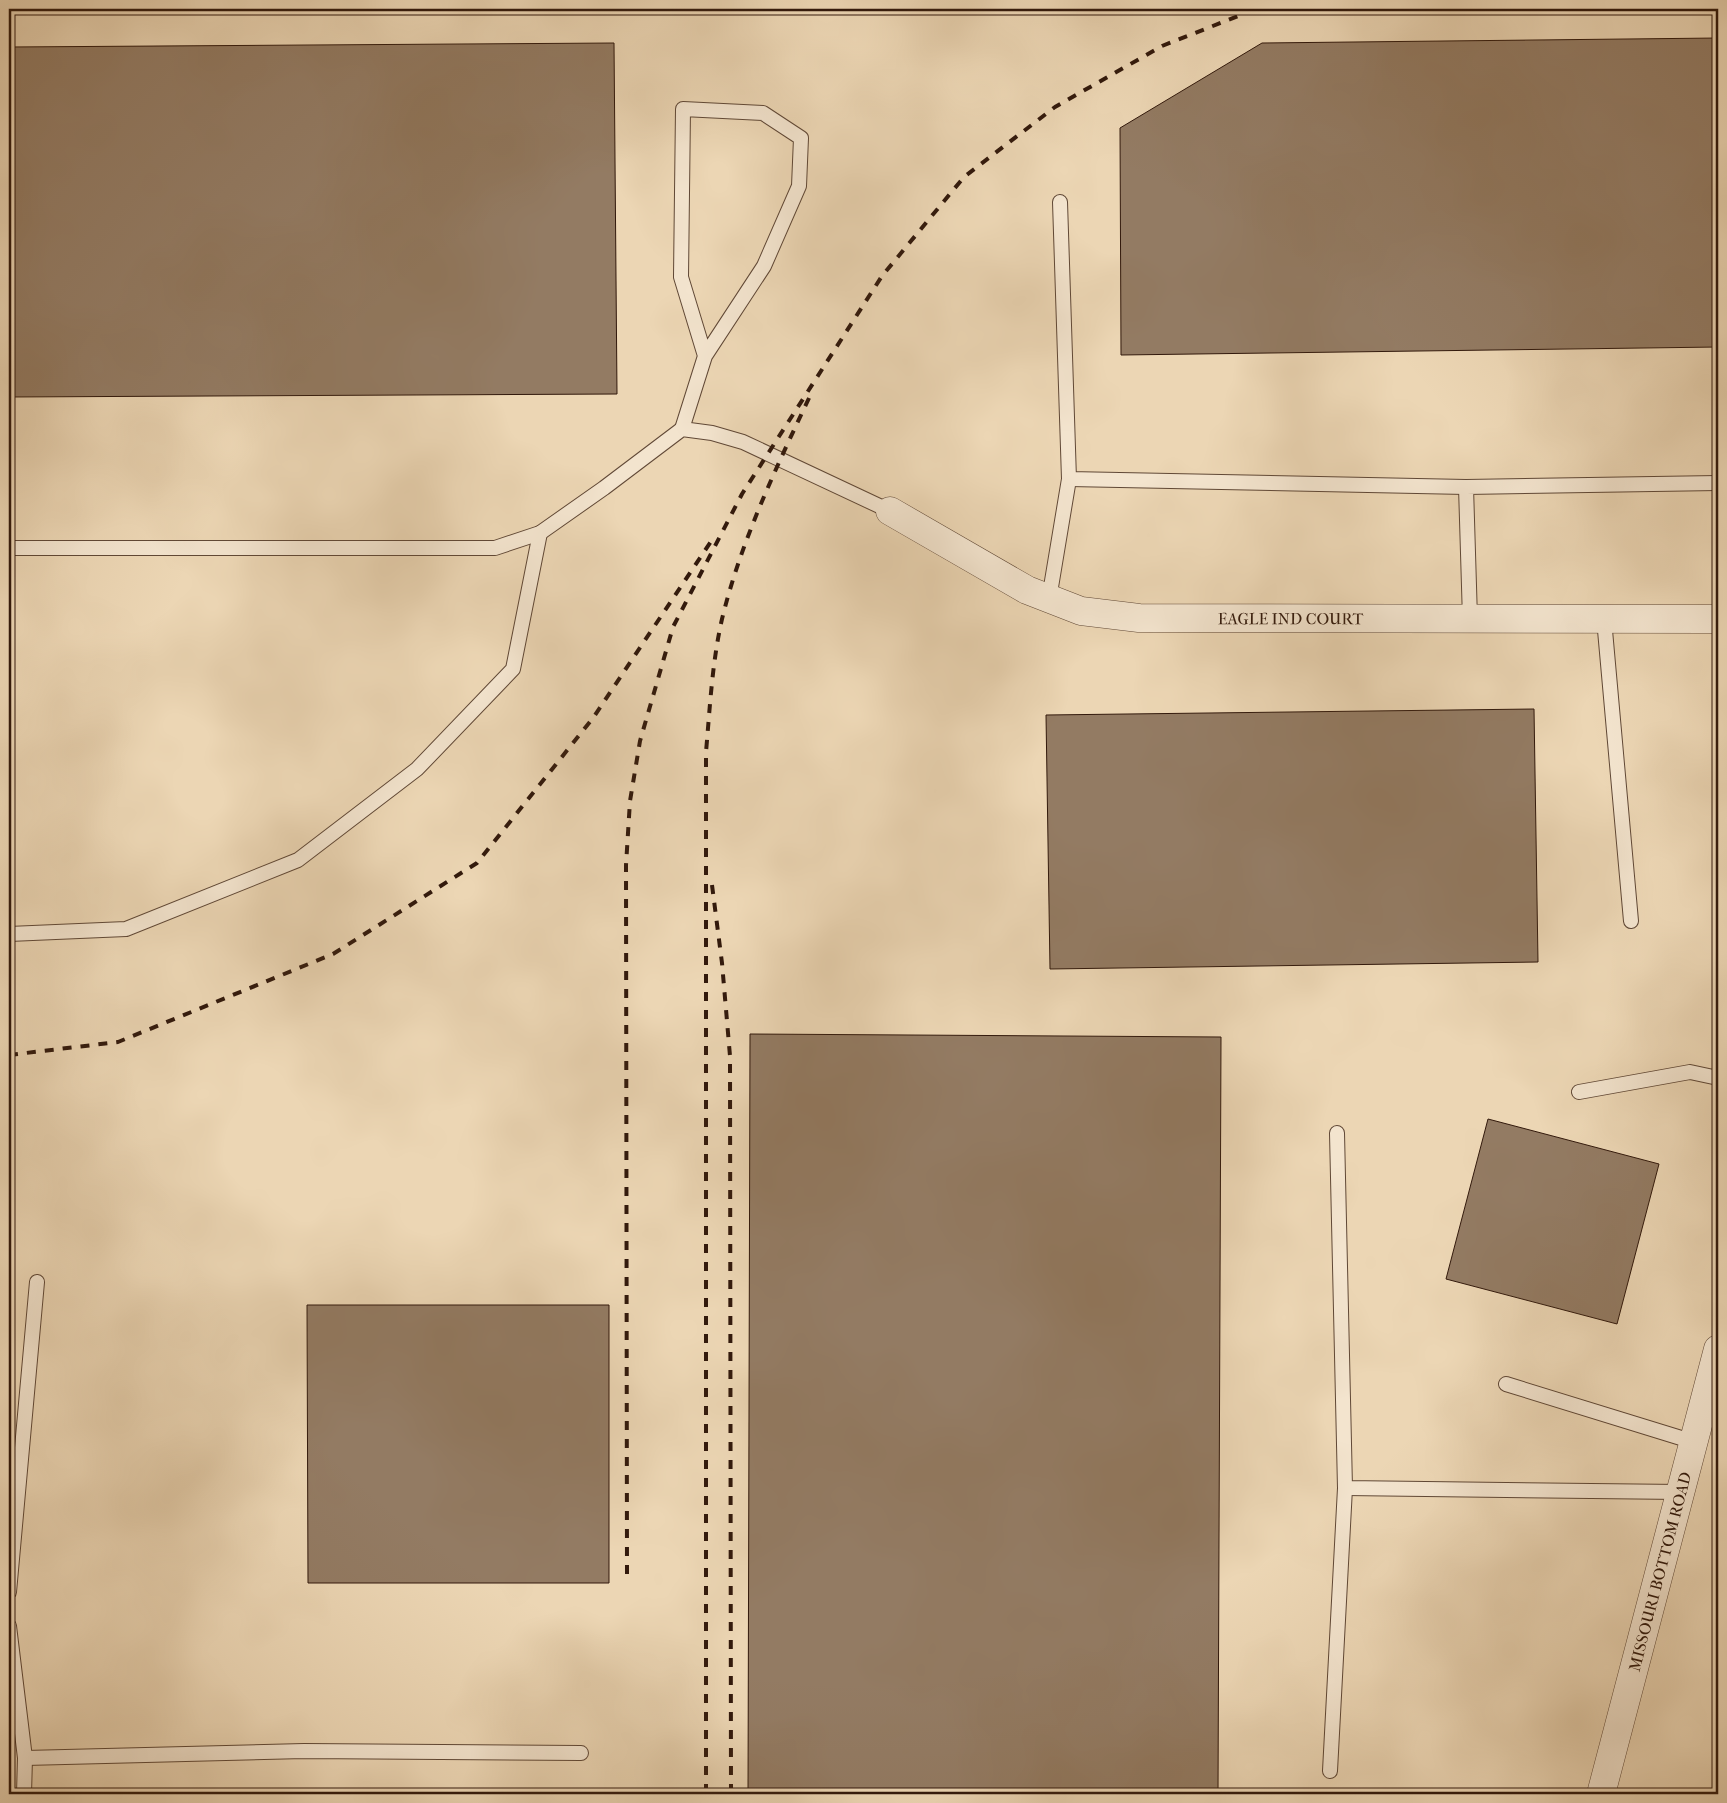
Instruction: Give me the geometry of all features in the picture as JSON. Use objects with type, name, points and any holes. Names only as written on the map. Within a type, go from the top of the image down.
[{"type":"street","name":"EAGLE IND COURT","points":[[890,511],[1027,590],[1081,611],[1138,618],[1718,619]]},
{"type":"street","name":"MISSOURI BOTTOM ROAD","points":[[1601,1794],[1717,1358]]},
{"type":"lane","points":[[9,548],[495,548],[540,533],[604,488],[682,429],[705,356],[764,266],[799,186],[801,138],[763,113],[683,108],[680,277],[705,356]]},
{"type":"lane","points":[[1048,598],[1069,479],[1060,202]]},
{"type":"lane","points":[[682,429],[712,433],[742,442],[890,511]]},
{"type":"lane","points":[[1069,479],[1466,488],[1718,483]]},
{"type":"lane","points":[[1466,488],[1470,619]]},
{"type":"lane","points":[[9,934],[126,929],[298,860],[306,854],[417,769],[514,669],[540,533]]},
{"type":"lane","points":[[1604,619],[1631,921]]},
{"type":"lane","points":[[1579,1092],[1690,1072],[1718,1078]]},
{"type":"lane","points":[[1330,1771],[1345,1488],[1337,1133]]},
{"type":"lane","points":[[9,1592],[38,1282]]},
{"type":"lane","points":[[1506,1384],[1694,1442]]},
{"type":"lane","points":[[1345,1488],[1681,1492]]},
{"type":"lane","points":[[9,1626],[25,1758],[24,1794]]},
{"type":"lane","points":[[25,1758],[304,1751],[581,1753]]},
{"type":"building","points":[[1718,38],[1718,347],[1121,355],[1120,128],[1262,43]]},
{"type":"building","points":[[614,43],[617,394],[9,397],[9,47]]},
{"type":"building","points":[[1534,709],[1538,962],[1050,969],[1046,715]]},
{"type":"building","points":[[750,1034],[1221,1037],[1218,1794],[748,1794]]},
{"type":"building","points":[[1488,1119],[1659,1164],[1617,1324],[1446,1279]]},
{"type":"building","points":[[307,1305],[609,1305],[609,1583],[308,1583]]},
{"type":"railway","points":[[627,1574],[626,865],[630,801],[640,741],[673,627],[742,494],[882,276],[964,177],[1055,107],[1162,46],[1256,9]]},
{"type":"railway","points":[[706,1793],[706,752],[716,652],[730,590],[760,505],[810,396]]},
{"type":"railway","points":[[9,1055],[118,1042],[333,954],[477,863],[593,718],[712,540]]},
{"type":"railway","points":[[712,885],[722,963],[730,1056],[731,1794]]}]
